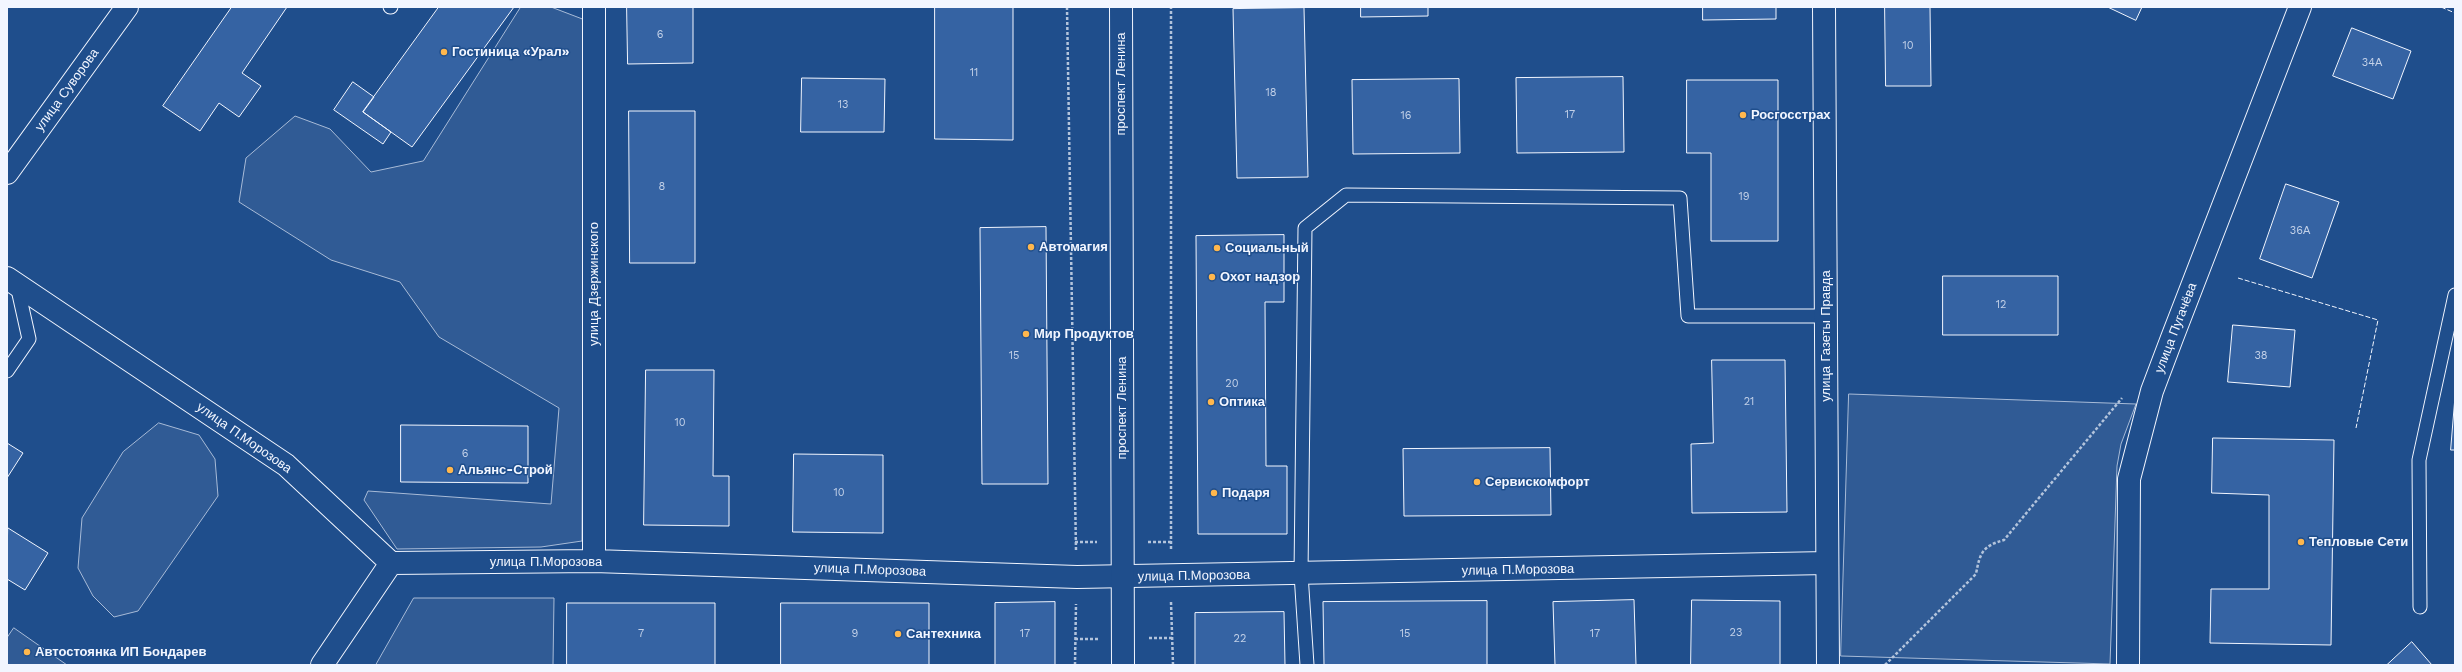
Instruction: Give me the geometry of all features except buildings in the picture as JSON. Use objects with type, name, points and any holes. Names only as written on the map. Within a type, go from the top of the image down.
[{"type":"street","name":"улица Суворова","points":[[7,173],[127,7]]},
{"type":"street","name":"улица Дзержинского","points":[[594,7],[594,561]]},
{"type":"street","name":"проспект Ленина","points":[[1121,7],[1123,665]]},
{"type":"street","name":"улица Газеты Правда","points":[[1824,7],[1828,665]]},
{"type":"street","name":"улица Пугачёва","points":[[2128,665],[2129,479],[2152,391],[2300,7]]},
{"type":"street","name":"улица П.Морозова","points":[[12,282],[286,465],[391,563],[594,561],[1077,577],[1828,563]]},
{"type":"street","points":[[322,665],[391,563]]},
{"type":"lane","points":[[1307,665],[1301,574],[1305,228],[1346,195],[1680,198],[1688,316],[1826,316]]},
{"type":"lane","points":[[7,371],[29,339],[12,282]]},
{"type":"lane","points":[[2420,606],[2419,460],[2455,295]]},
{"type":"path","points":[[1067,7],[1077,577],[1075,665]]},
{"type":"path","points":[[1171,7],[1170,576],[1173,665]]},
{"type":"path","points":[[1885,665],[1976,574],[1979,558],[1988,545],[2004,540],[2126,393]]},
{"type":"shaded area","points":[[521,7],[551,7],[585,20],[582,541],[541,547],[397,549],[364,500],[368,491],[551,504],[559,408],[439,337],[400,282],[331,260],[239,202],[246,158],[295,116],[330,129],[371,172],[423,161]]},
{"type":"shaded area","points":[[1849,394],[2136,404],[2121,444],[2117,466],[2110,664],[1841,656]]},
{"type":"shaded area","points":[[159,423],[199,435],[215,459],[218,496],[138,611],[114,617],[93,596],[78,568],[82,518],[123,452]]},
{"type":"shaded area","points":[[414,598],[554,598],[553,665],[376,665]]},
{"type":"shaded area","name":"Автостоянка ИП Бондарев","points":[[14,628],[67,665],[7,665],[7,638]]},
{"type":"fence","points":[[2441,7],[2455,13]]},
{"type":"fence","points":[[2238,278],[2378,320],[2356,428]]},
{"type":"place","name":"Гостиница «Урал»","points":[[444,52]]},
{"type":"place","name":"Росгосстрах","points":[[1743,115]]},
{"type":"place","name":"Автомагия","points":[[1031,247]]},
{"type":"place","name":"Социальный","points":[[1217,248]]},
{"type":"place","name":"Охот надзор","points":[[1212,277]]},
{"type":"place","name":"Мир Продуктов","points":[[1026,334]]},
{"type":"place","name":"Оптика","points":[[1211,402]]},
{"type":"place","name":"Альянс-Строй","points":[[450,470]]},
{"type":"place","name":"Сервискомфорт","points":[[1477,482]]},
{"type":"place","name":"Подаря","points":[[1214,493]]},
{"type":"place","name":"Тепловые Сети","points":[[2301,542]]},
{"type":"place","name":"Сантехника","points":[[898,634]]},
{"type":"place","name":"Автостоянка ИП Бондарев","points":[[27,652]]}]
